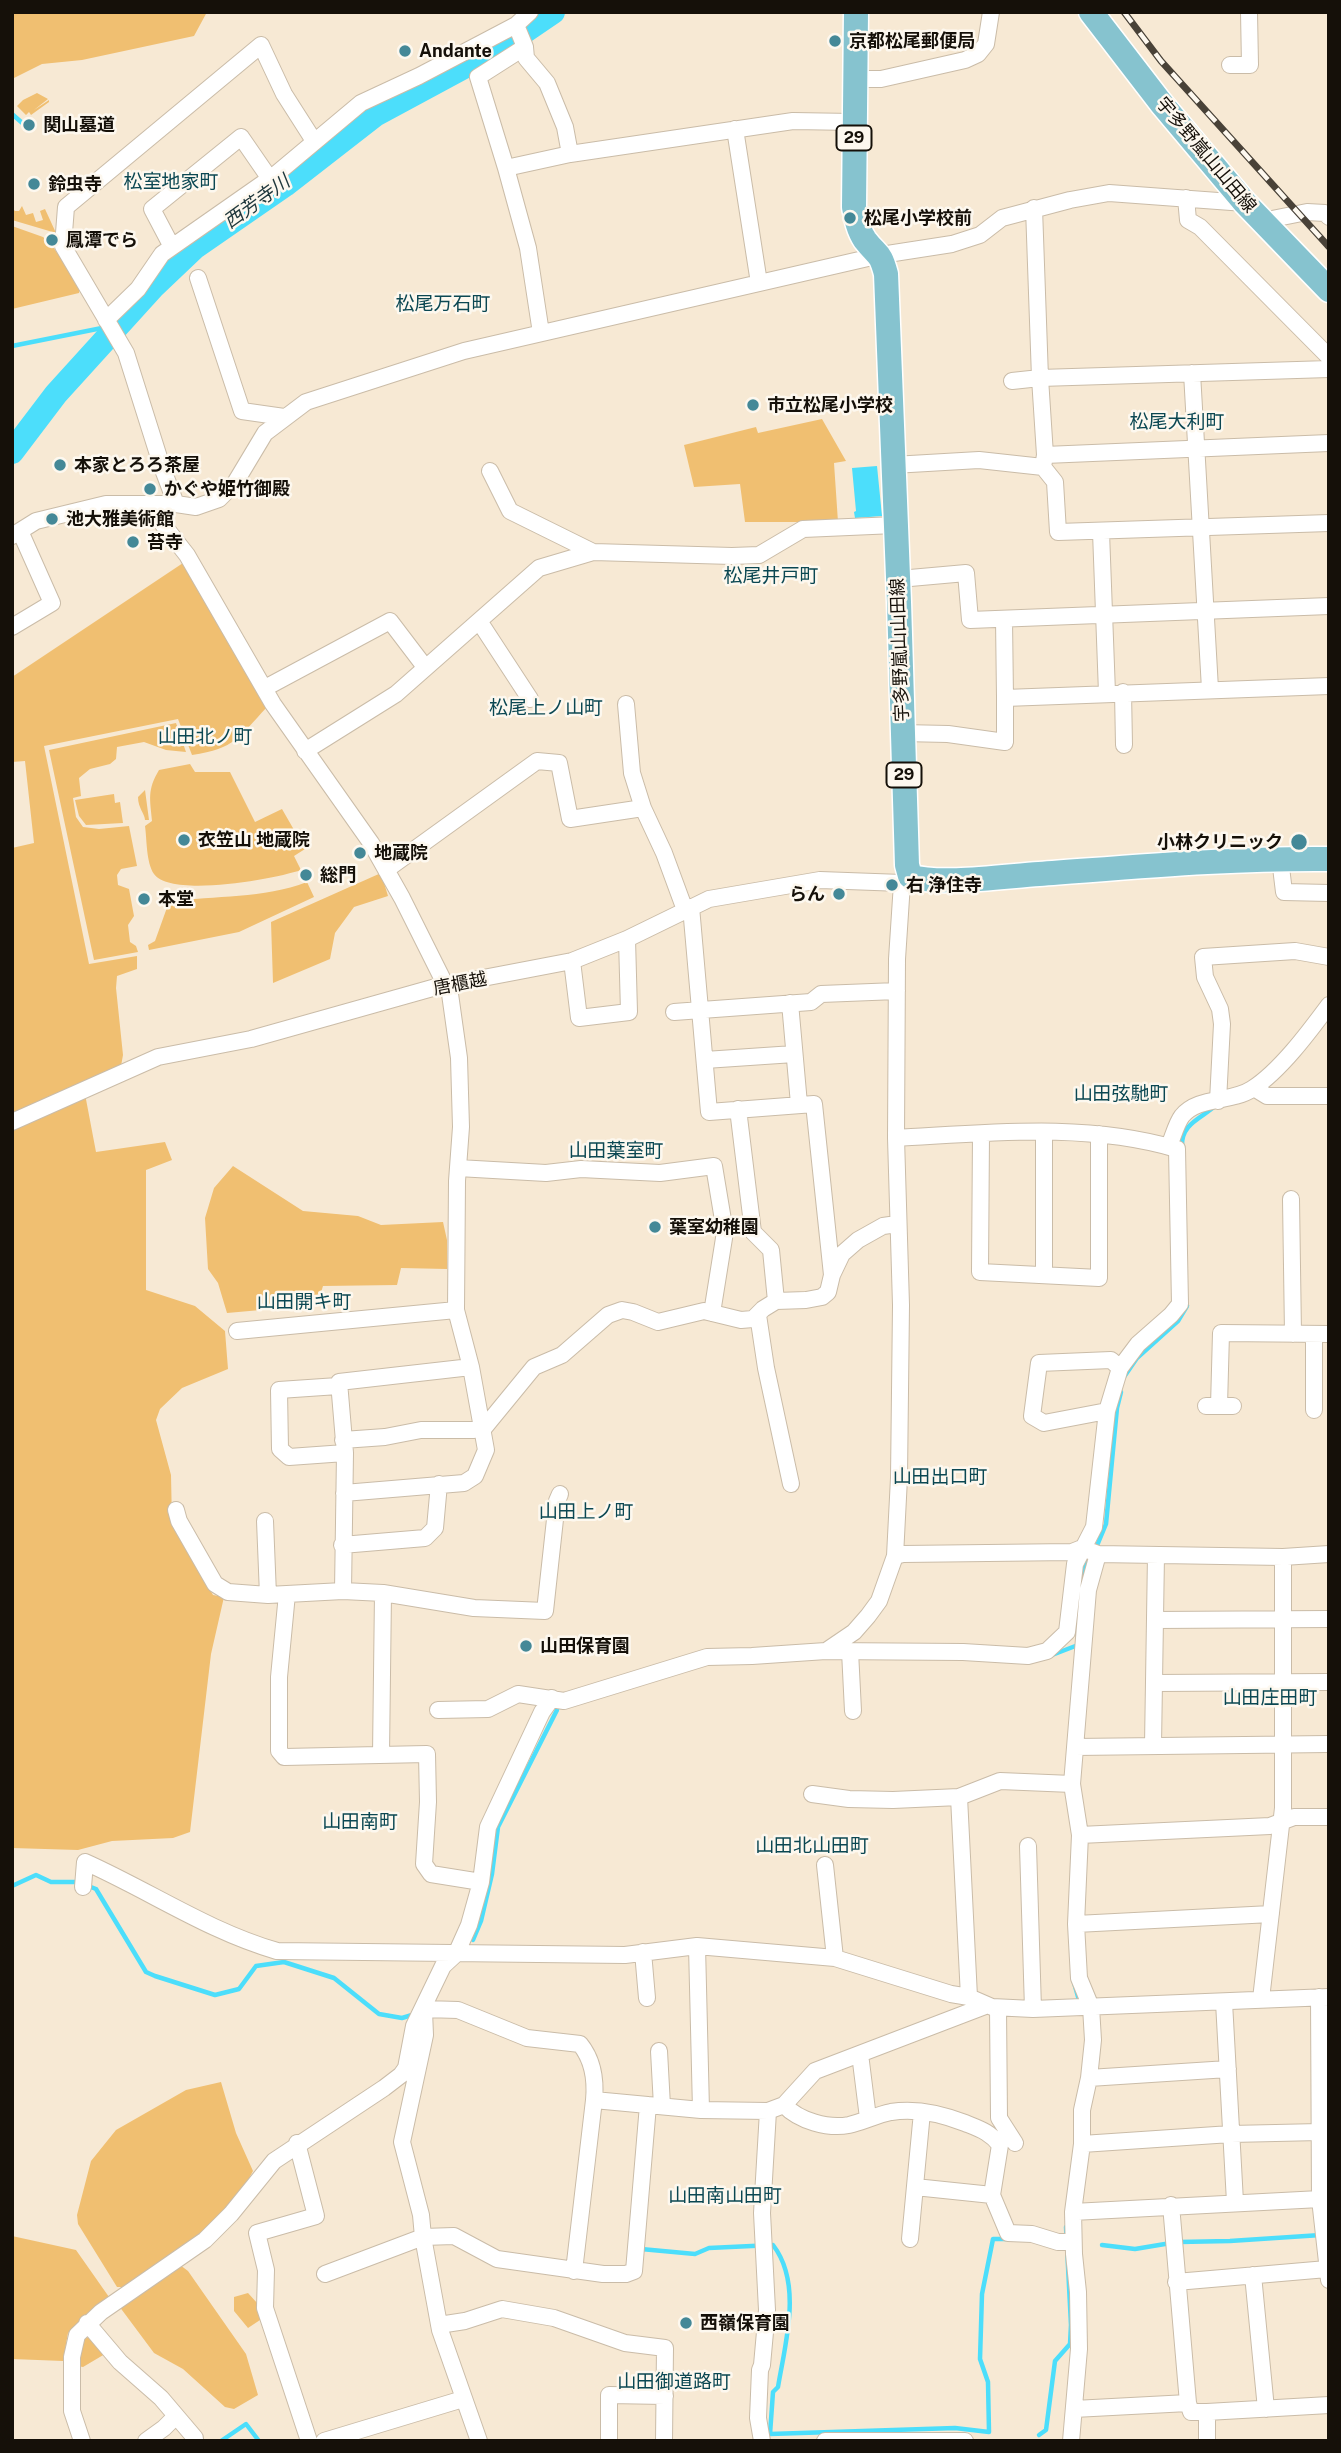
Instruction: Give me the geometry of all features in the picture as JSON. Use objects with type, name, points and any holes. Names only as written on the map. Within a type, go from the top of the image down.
[{"type":"main road","name":"宇多野嵐山山田線","points":[[856,12],[854,207],[858,226],[866,240],[881,255],[886,274],[899,579],[906,880]]},
{"type":"main road","name":"宇多野嵐山山田線","points":[[1091,12],[1161,103],[1253,212],[1329,290]]},
{"type":"main road","points":[[906,880],[980,878],[1280,859],[1329,859]]},
{"type":"street","points":[[106,320],[138,289],[162,254],[270,179],[361,103],[516,25],[530,12]]},
{"type":"street","points":[[855,79],[881,79],[972,57],[986,44],[991,12]]},
{"type":"street","points":[[1230,65],[1257,65],[1249,12]]},
{"type":"street","points":[[516,25],[525,47],[526,58],[547,83],[565,127],[570,154]]},
{"type":"street","points":[[176,504],[126,353],[63,246],[66,207],[261,45],[284,94],[314,141]]},
{"type":"street","points":[[525,47],[478,77],[528,248],[541,333]]},
{"type":"street","points":[[506,168],[570,154],[793,121],[853,122]]},
{"type":"street","points":[[735,129],[759,283]]},
{"type":"street","points":[[172,247],[152,209],[241,137],[270,179]]},
{"type":"street","points":[[12,626],[52,603],[16,533],[36,521],[106,504],[176,504],[196,507],[219,499],[235,483],[265,433],[306,402],[464,351],[881,255],[952,244],[980,235],[1002,218],[1034,208],[1109,193],[1186,198],[1253,212],[1325,213],[1329,217]]},
{"type":"street","points":[[1186,198],[1188,220],[1200,227],[1329,357]]},
{"type":"street","points":[[1034,208],[1044,461],[1055,482],[1058,532],[1329,523]]},
{"type":"street","points":[[198,278],[242,411],[284,417]]},
{"type":"street","points":[[1012,381],[1329,369]]},
{"type":"street","points":[[1192,373],[1210,689]]},
{"type":"street","points":[[893,465],[979,460],[1044,461],[1196,448],[1329,443]]},
{"type":"street","points":[[490,471],[510,511],[593,552]]},
{"type":"street","points":[[147,504],[187,555],[305,751],[370,843],[450,993],[459,1058],[461,1127],[456,1310],[471,1367],[486,1450],[475,1476],[464,1482],[344,1493]]},
{"type":"street","points":[[305,751],[396,694],[539,568],[593,552],[759,555],[803,529],[895,525]]},
{"type":"street","points":[[1101,532],[1104,614],[1124,745]]},
{"type":"street","points":[[899,579],[966,573],[970,620],[1329,606]]},
{"type":"street","points":[[902,733],[948,734],[1005,742],[1004,619]]},
{"type":"street","points":[[265,688],[390,621],[425,667]]},
{"type":"street","points":[[479,621],[530,699]]},
{"type":"street","points":[[1005,698],[1329,686]]},
{"type":"street","points":[[626,704],[632,773],[643,808],[688,909],[701,1011],[709,1112],[814,1104],[832,1275]]},
{"type":"street","points":[[386,870],[537,761],[559,763],[570,819],[643,808]]},
{"type":"street","points":[[1280,859],[1284,892],[1329,893]]},
{"type":"street","name":"唐櫃越","points":[[12,1122],[158,1057],[251,1039],[436,987],[572,961],[627,939],[709,899],[820,880],[906,880]]},
{"type":"street","points":[[826,1651],[854,1632],[868,1616],[878,1601],[895,1556],[899,1478],[901,1305],[897,1224],[897,991],[906,880]]},
{"type":"street","points":[[572,961],[579,1018],[629,1012],[627,939]]},
{"type":"street","points":[[1218,1101],[1222,1024],[1220,1009],[1205,977],[1203,957],[1295,951],[1329,957]]},
{"type":"street","points":[[674,1013],[811,1002],[821,994],[897,991]]},
{"type":"street","points":[[790,1003],[799,1104]]},
{"type":"street","points":[[1169,1146],[1180,1118],[1193,1106],[1241,1096],[1254,1088],[1274,1070],[1329,1005]]},
{"type":"street","points":[[705,1060],[794,1054]]},
{"type":"street","points":[[1254,1088],[1267,1096],[1329,1096]]},
{"type":"street","points":[[738,1109],[753,1232],[771,1250],[776,1301]]},
{"type":"street","points":[[438,1710],[488,1709],[518,1693],[564,1701],[706,1657],[826,1651],[963,1652],[1027,1656],[1047,1651],[1067,1632],[1075,1564],[1094,1527],[1107,1411],[1120,1368],[1138,1344],[1180,1304],[1177,1149],[1088,1131],[896,1138]]},
{"type":"street","points":[[1044,1132],[1044,1275]]},
{"type":"street","points":[[981,1133],[980,1272],[1099,1278],[1099,1134]]},
{"type":"street","points":[[458,1168],[546,1173],[582,1169],[660,1172],[714,1166],[726,1232],[712,1312]]},
{"type":"street","points":[[1291,1199],[1293,1334]]},
{"type":"street","points":[[338,1387],[279,1390],[280,1449],[289,1457],[421,1430],[484,1428],[534,1367],[562,1355],[608,1315],[622,1310],[658,1322],[704,1311],[741,1320],[753,1319],[776,1301],[822,1297],[828,1292],[832,1275],[842,1254],[858,1240],[883,1226],[897,1224]]},
{"type":"street","points":[[237,1331],[456,1310]]},
{"type":"street","points":[[758,1315],[766,1368],[791,1484]]},
{"type":"street","points":[[1219,1406],[1221,1333],[1321,1334],[1314,1410]]},
{"type":"street","points":[[1107,1411],[1044,1423],[1032,1416],[1039,1363],[1111,1360],[1120,1368]]},
{"type":"street","points":[[343,1591],[344,1446],[339,1382],[471,1367]]},
{"type":"street","points":[[342,1545],[425,1538],[435,1528],[439,1484]]},
{"type":"street","points":[[177,1510],[178,1521],[215,1584],[228,1592],[268,1595],[383,1592],[474,1608],[545,1611],[560,1494]]},
{"type":"street","points":[[265,1521],[268,1595]]},
{"type":"street","points":[[895,1556],[1072,1552],[1082,1548],[1098,1554],[1283,1557],[1329,1554]]},
{"type":"street","points":[[1071,2441],[1079,2349],[1073,2212],[1082,2144],[1082,2110],[1090,2078],[1093,2040],[1091,2007],[1079,1978],[1076,1924],[1080,1835],[1072,1784],[1088,1590],[1098,1554]]},
{"type":"street","points":[[1153,1745],[1156,1555]]},
{"type":"street","points":[[1261,1999],[1282,1822],[1285,1682],[1283,1557]]},
{"type":"street","points":[[381,1755],[383,1592]]},
{"type":"street","points":[[287,1594],[279,1677],[279,1751],[284,1757],[427,1754],[428,1802],[424,1864],[431,1874],[481,1882]]},
{"type":"street","points":[[1155,1620],[1329,1619]]},
{"type":"street","points":[[850,1651],[853,1711]]},
{"type":"street","points":[[1154,1683],[1329,1682]]},
{"type":"street","points":[[82,2441],[72,2411],[72,2357],[77,2335],[87,2323],[205,2240],[231,2214],[274,2161],[401,2075],[406,2068],[414,2026],[443,1966],[456,1954],[469,1925],[481,1882],[488,1826],[542,1712],[552,1698]]},
{"type":"street","points":[[1075,1747],[1329,1744]]},
{"type":"street","points":[[812,1794],[849,1800],[959,1797],[1000,1781],[1072,1784]]},
{"type":"street","points":[[959,1797],[970,1997]]},
{"type":"street","points":[[1080,1835],[1270,1826],[1294,1817],[1329,1817]]},
{"type":"street","points":[[1028,1846],[1032,2009]]},
{"type":"street","points":[[84,1882],[85,1862],[124,1879],[206,1924],[249,1943],[277,1951],[625,1955],[697,1947],[835,1958],[951,1994],[970,1997],[992,2007],[1032,2009],[1324,1997],[1320,2199],[1328,2275],[1253,2275],[1177,2282]]},
{"type":"street","points":[[825,1865],[835,1958]]},
{"type":"street","points":[[1076,1924],[1271,1914]]},
{"type":"street","points":[[697,1947],[701,2110]]},
{"type":"street","points":[[643,1952],[647,1998]]},
{"type":"street","points":[[1224,2002],[1235,2202]]},
{"type":"street","points":[[594,2100],[701,2110],[768,2111],[784,2105],[815,2071],[992,2007]]},
{"type":"street","points":[[992,2007],[999,2118],[1015,2143]]},
{"type":"street","points":[[424,2009],[458,2010],[527,2038],[580,2044],[590,2056],[595,2086],[594,2100],[574,2271]]},
{"type":"street","points":[[424,2009],[425,2035],[402,2142],[421,2215],[422,2238],[439,2325],[479,2441]]},
{"type":"street","points":[[325,2274],[422,2238],[454,2236],[497,2259],[603,2274],[626,2274],[634,2271],[655,2106],[659,2051]]},
{"type":"street","points":[[860,2054],[868,2118]]},
{"type":"street","points":[[1090,2078],[1228,2069]]},
{"type":"street","points":[[784,2105],[790,2112],[808,2120],[827,2124],[847,2125],[891,2112],[922,2112],[937,2114],[991,2133],[1000,2145],[992,2195],[1008,2233],[1032,2234],[1058,2242],[1073,2242]]},
{"type":"street","points":[[762,2441],[758,2418],[767,2310],[762,2213],[768,2111]]},
{"type":"street","points":[[910,2239],[922,2112]]},
{"type":"street","points":[[1082,2144],[1231,2134],[1320,2132]]},
{"type":"street","points":[[297,2143],[316,2216],[257,2233],[266,2270],[265,2308],[309,2441]]},
{"type":"street","points":[[915,2187],[992,2195]]},
{"type":"street","points":[[1073,2212],[1320,2199]]},
{"type":"street","points":[[1171,2205],[1188,2403],[1191,2412],[1329,2405]]},
{"type":"street","points":[[1253,2275],[1266,2409]]},
{"type":"street","points":[[439,2325],[465,2321],[502,2309],[554,2318],[625,2343],[665,2348],[664,2441]]},
{"type":"street","points":[[87,2323],[120,2362],[161,2398],[195,2438]]},
{"type":"street","points":[[609,2441],[609,2395],[665,2396]]},
{"type":"street","points":[[324,2441],[463,2399]]},
{"type":"street","points":[[1074,2409],[1188,2403]]},
{"type":"street","points":[[1207,2412],[1207,2441]]},
{"type":"street","points":[[146,2441],[176,2416]]},
{"type":"street","points":[[825,2441],[965,2441]]},
{"type":"shaded area","points":[[12,12],[207,12],[194,36],[82,60],[42,64],[12,79]]},
{"type":"shaded area","points":[[37,93],[48,99],[34,110],[49,102],[31,115],[29,112],[26,115],[17,106]]},
{"type":"shaded area","points":[[22,206],[26,215],[33,213],[36,222],[43,220],[40,211],[45,209],[56,233],[12,220],[12,208],[19,211]]},
{"type":"shaded area","points":[[12,226],[43,237],[51,244],[80,286],[79,293],[12,309]]},
{"type":"shaded area","points":[[822,419],[846,461],[834,463],[838,522],[745,522],[740,484],[694,487],[684,445],[756,427],[758,433]]},
{"type":"shaded area","points":[[183,563],[267,707],[235,740],[218,749],[192,755],[178,719],[44,746],[89,964],[137,956],[137,969],[117,976],[123,1055],[119,1077],[85,1094],[96,1152],[165,1142],[172,1160],[146,1170],[146,1290],[195,1306],[225,1331],[228,1369],[182,1388],[160,1409],[156,1420],[171,1475],[172,1523],[213,1595],[224,1597],[211,1654],[190,1832],[173,1838],[112,1841],[78,1850],[12,1848],[12,848],[34,843],[25,761],[12,762],[12,677]]},
{"type":"shaded area","points":[[176,723],[186,752],[166,750],[144,742],[117,747],[116,759],[110,764],[90,769],[79,778],[81,796],[73,798],[76,817],[83,827],[99,829],[129,826],[137,866],[121,869],[117,875],[118,885],[129,889],[134,916],[128,925],[130,942],[136,946],[138,952],[94,960],[49,750]]},
{"type":"shaded area","points":[[190,764],[195,772],[230,772],[255,822],[282,809],[305,849],[294,856],[301,870],[248,882],[201,886],[164,881],[154,874],[148,857],[145,826],[152,821],[150,795],[153,783],[159,770]]},
{"type":"shaded area","points":[[145,790],[149,820],[145,820],[138,801],[138,797]]},
{"type":"shaded area","points":[[114,794],[115,803],[120,802],[123,823],[86,825],[79,816],[75,800]]},
{"type":"shaded area","points":[[381,873],[388,896],[354,907],[335,933],[330,959],[273,983],[271,922]]},
{"type":"shaded area","points":[[307,882],[314,897],[239,932],[149,950],[148,945],[155,941],[169,902],[256,894]]},
{"type":"shaded area","points":[[233,1166],[303,1211],[358,1216],[381,1225],[443,1222],[447,1240],[447,1269],[401,1268],[397,1285],[323,1286],[317,1305],[227,1313],[218,1283],[208,1269],[205,1218],[214,1188]]},
{"type":"shaded area","points":[[221,2082],[236,2133],[253,2171],[237,2199],[213,2225],[125,2287],[117,2287],[78,2224],[77,2215],[91,2161],[116,2130],[186,2090]]},
{"type":"shaded area","points":[[12,2236],[76,2250],[109,2297],[68,2333],[63,2361],[12,2359]]},
{"type":"shaded area","points":[[180,2265],[188,2271],[246,2354],[258,2395],[234,2409],[225,2407],[183,2369],[154,2353],[119,2306]]},
{"type":"shaded area","points":[[248,2293],[258,2304],[263,2318],[248,2328],[234,2311],[234,2297]]},
{"type":"shaded area","points":[[91,2336],[105,2354],[83,2367],[77,2366],[82,2340]]},
{"type":"water","points":[[877,466],[882,516],[855,518],[852,468]]},
{"type":"waterway","name":"西芳寺川","points":[[12,452],[56,394],[154,286],[194,248],[285,185],[375,115],[503,46],[553,12]]},
{"type":"waterway","points":[[12,114],[28,128]]},
{"type":"waterway","points":[[12,346],[107,327]]},
{"type":"waterway","points":[[1182,1146],[1189,1126],[1216,1105]]},
{"type":"waterway","points":[[1124,1377],[1137,1358],[1178,1321],[1187,1306]]},
{"type":"waterway","points":[[1096,1548],[1106,1524],[1117,1408],[1121,1392]]},
{"type":"waterway","points":[[1081,1576],[1091,1556]]},
{"type":"waterway","points":[[1078,1621],[1079,1595]]},
{"type":"waterway","points":[[1052,1655],[1078,1645]]},
{"type":"waterway","points":[[473,1940],[481,1921],[492,1874],[498,1827],[557,1710]]},
{"type":"waterway","points":[[12,1886],[36,1875],[51,1882],[78,1882],[96,1889],[146,1972],[155,1976],[215,1995],[239,1989],[256,1966],[284,1962],[334,1978],[379,2014],[402,2018],[412,2015]]},
{"type":"waterway","points":[[1073,1979],[1080,2004]]},
{"type":"waterway","points":[[1039,2435],[1046,2430],[1055,2361],[1070,2344],[1066,2227]]},
{"type":"waterway","points":[[1179,2242],[1321,2235]]},
{"type":"waterway","points":[[641,2249],[695,2254],[709,2248],[773,2245],[782,2261],[790,2296],[778,2387],[773,2392],[770,2434],[955,2428],[989,2432],[988,2382],[980,2359],[982,2294],[993,2239],[1009,2239]]},
{"type":"waterway","points":[[1102,2245],[1135,2249],[1171,2243]]},
{"type":"waterway","points":[[221,2441],[246,2424],[259,2441]]},
{"type":"railway","points":[[1124,12],[1161,61],[1329,247]]},
{"type":"place","name":"京都松尾郵便局","points":[[835,41]]},
{"type":"place","name":"Andante","points":[[405,51]]},
{"type":"place","name":"関山墓道","points":[[29,125]]},
{"type":"place","name":"鈴虫寺","points":[[34,184]]},
{"type":"place","name":"松尾小学校前","points":[[850,218]]},
{"type":"place","name":"鳳潭でら","points":[[52,240]]},
{"type":"place","name":"市立松尾小学校","points":[[753,405]]},
{"type":"place","name":"本家とろろ茶屋","points":[[60,465]]},
{"type":"place","name":"かぐや姫竹御殿","points":[[150,489]]},
{"type":"place","name":"池大雅美術館","points":[[52,519]]},
{"type":"place","name":"苔寺","points":[[133,542]]},
{"type":"place","name":"衣笠山 地蔵院","points":[[184,840]]},
{"type":"place","name":"小林クリニック","points":[[1299,842]]},
{"type":"place","name":"地蔵院","points":[[360,853]]},
{"type":"place","name":"総門","points":[[306,875]]},
{"type":"place","name":"右 浄住寺","points":[[892,885]]},
{"type":"place","name":"らん","points":[[839,894]]},
{"type":"place","name":"本堂","points":[[144,899]]},
{"type":"place","name":"葉室幼稚園","points":[[655,1227]]},
{"type":"place","name":"山田保育園","points":[[526,1646]]},
{"type":"place","name":"西嶺保育園","points":[[686,2323]]},
{"type":"district","name":"松室地家町","points":[[171,182]]},
{"type":"district","name":"松尾万石町","points":[[443,304]]},
{"type":"district","name":"松尾大利町","points":[[1177,422]]},
{"type":"district","name":"松尾井戸町","points":[[771,576]]},
{"type":"district","name":"松尾上ノ山町","points":[[546,708]]},
{"type":"district","name":"山田北ノ町","points":[[205,737]]},
{"type":"district","name":"山田弦馳町","points":[[1121,1094]]},
{"type":"district","name":"山田葉室町","points":[[616,1151]]},
{"type":"district","name":"山田開キ町","points":[[304,1302]]},
{"type":"district","name":"山田出口町","points":[[940,1477]]},
{"type":"district","name":"山田上ノ町","points":[[586,1512]]},
{"type":"district","name":"山田庄田町","points":[[1270,1698]]},
{"type":"district","name":"山田南町","points":[[360,1822]]},
{"type":"district","name":"山田北山田町","points":[[812,1846]]},
{"type":"district","name":"山田南山田町","points":[[725,2196]]},
{"type":"district","name":"山田御道路町","points":[[674,2382]]}]
